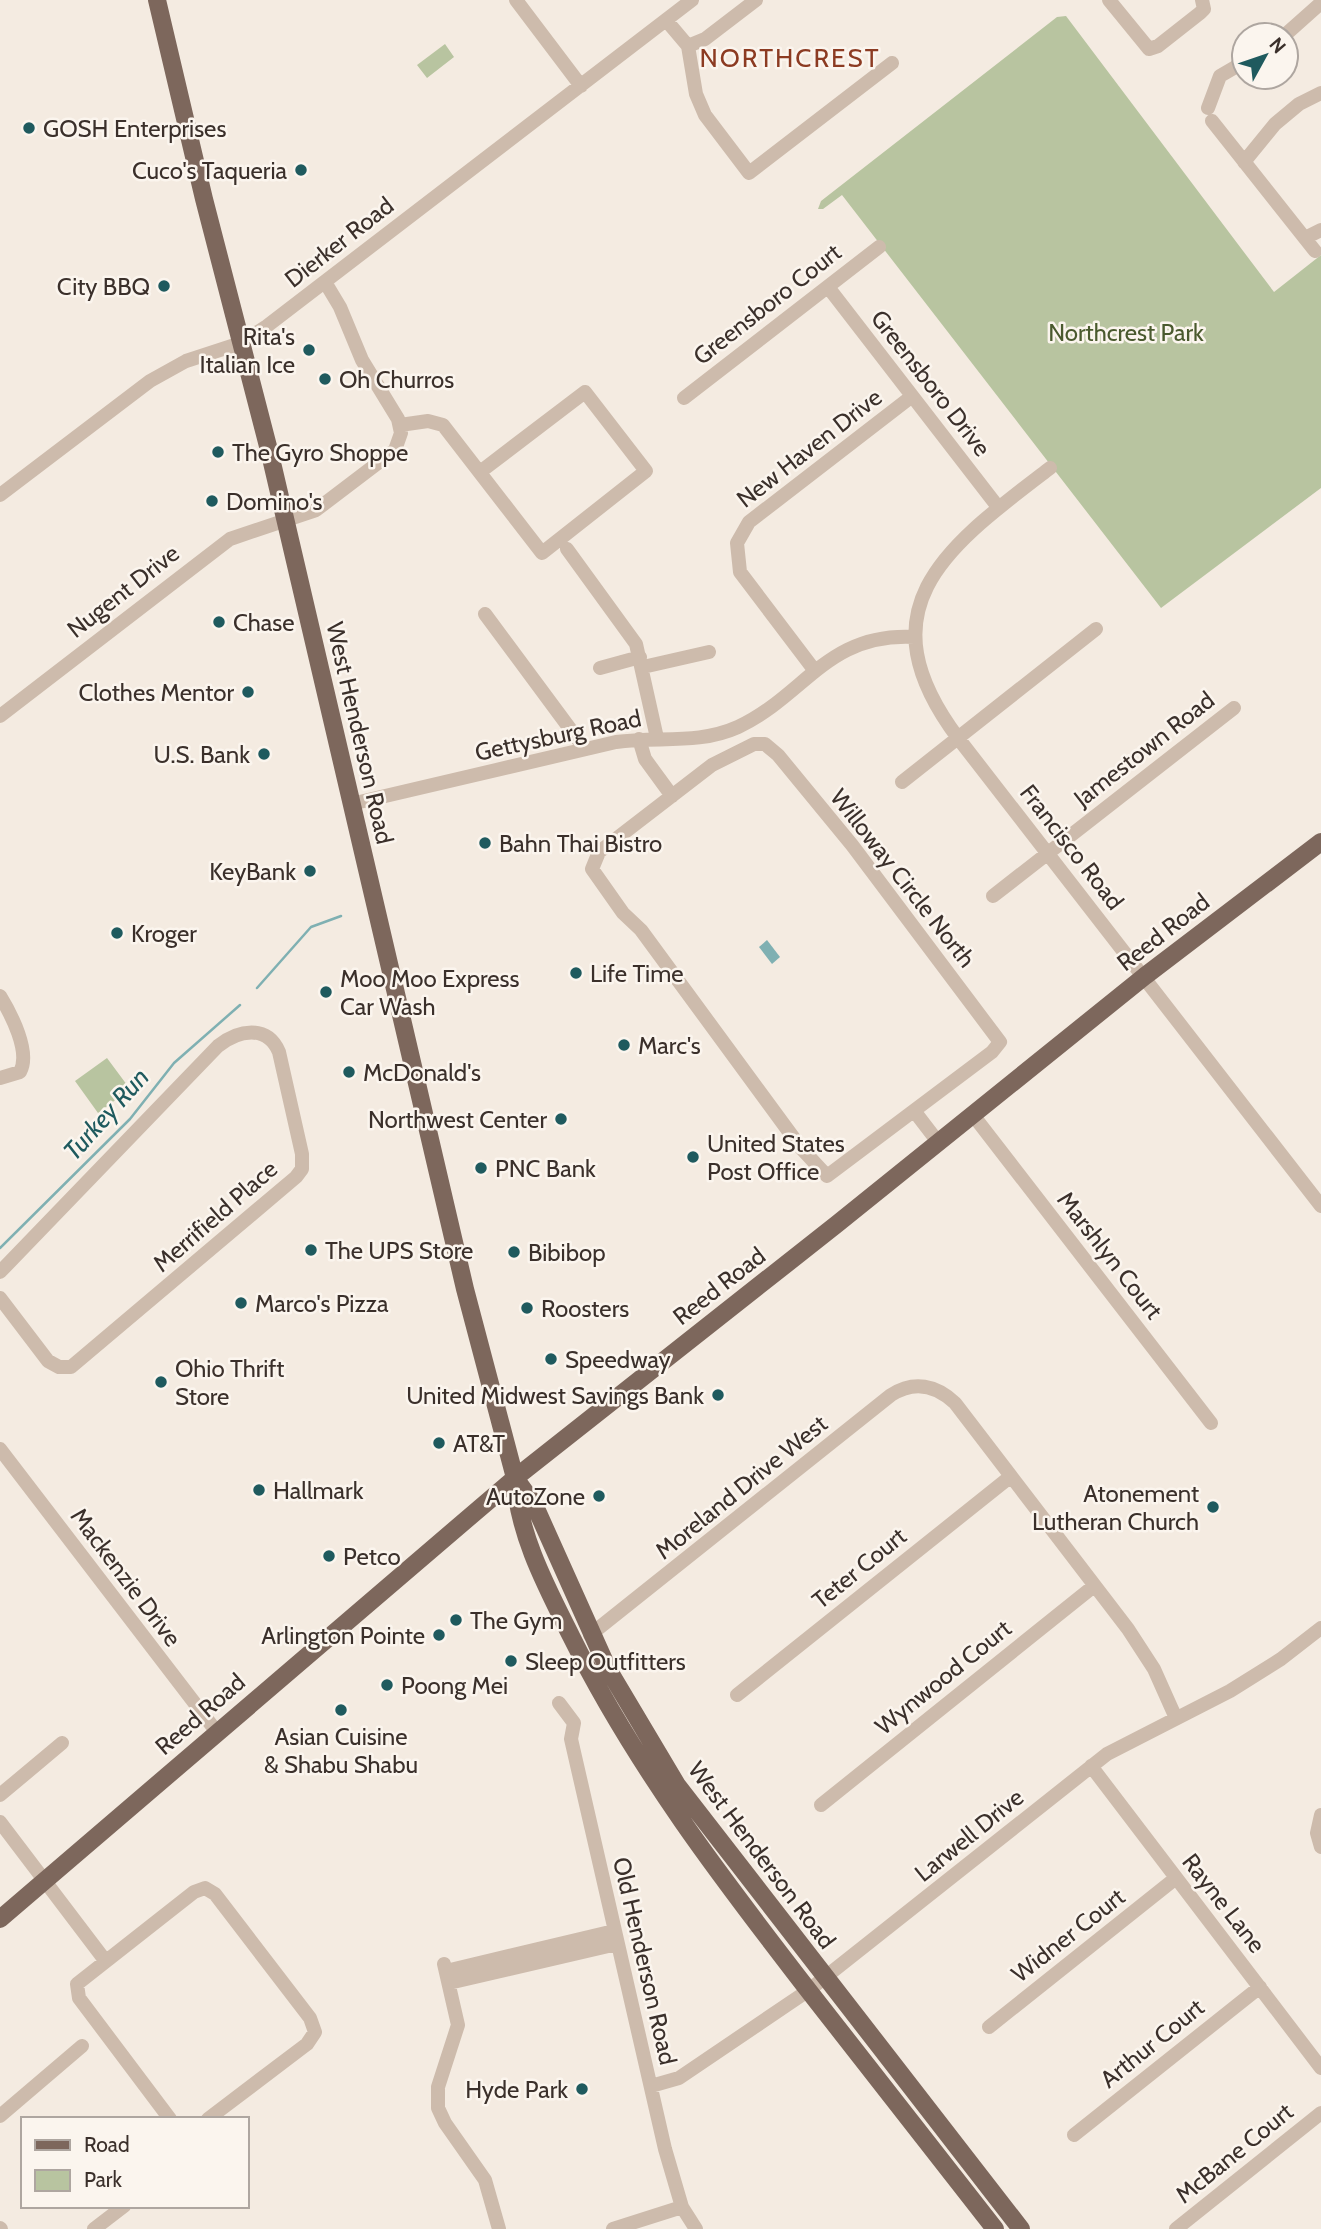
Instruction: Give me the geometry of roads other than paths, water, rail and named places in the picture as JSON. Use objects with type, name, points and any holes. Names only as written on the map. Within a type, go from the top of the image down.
[{"type":"main road","name":"West Henderson Road","points":[[157,0],[284,522],[465,1289],[515,1478],[517,1510],[553,1601],[592,1681],[654,1784],[808,1990],[995,2229]]},
{"type":"main road","name":"Reed Road","points":[[0,1919],[216,1731],[515,1478],[1145,976],[1321,842]]},
{"type":"main road","name":"West Henderson Road","points":[[515,1478],[534,1504],[590,1635],[628,1707],[677,1785],[1021,2229]]},
{"type":"main road","points":[[553,1601],[548,1611],[572,1666]]},
{"type":"street","points":[[516,0],[581,86]]},
{"type":"street","name":"Dierker Road","points":[[0,495],[150,381],[186,362],[241,343],[325,282],[692,0]]},
{"type":"street","points":[[688,46],[705,38],[756,0]]},
{"type":"street","points":[[1110,0],[1149,49],[1158,46],[1200,13],[1204,9],[1202,0]]},
{"type":"street","points":[[1300,21],[1321,3]]},
{"type":"street","points":[[666,20],[688,46],[700,105],[749,173],[892,63]]},
{"type":"street","points":[[1230,70],[1220,76],[1210,114],[1244,162],[1315,251]]},
{"type":"street","points":[[1244,162],[1275,124],[1300,104],[1321,93]]},
{"type":"street","points":[[1305,238],[1321,230]]},
{"type":"street","name":"Greensboro Court","points":[[684,398],[879,247]]},
{"type":"street","points":[[325,282],[340,307],[362,360],[400,425],[429,421],[443,425],[542,553],[646,471],[585,393],[480,472]]},
{"type":"street","name":"Greensboro Drive","points":[[828,287],[998,507]]},
{"type":"street","name":"New Haven Drive","points":[[815,671],[740,572],[736,553],[738,538],[760,512],[911,397]]},
{"type":"street","name":"Nugent Drive","points":[[0,716],[210,552],[241,534],[316,510],[390,457],[401,438],[400,425]]},
{"type":"street","points":[[915,637],[931,577],[955,544],[1050,468]]},
{"type":"street","points":[[567,548],[631,633],[641,662],[657,738]]},
{"type":"street","points":[[485,614],[584,749]]},
{"type":"street","points":[[902,782],[1097,629]]},
{"type":"street","name":"Gettysburg Road","points":[[351,804],[639,738],[691,740],[717,736],[738,727],[844,650],[865,641],[887,637],[915,637]]},
{"type":"street","name":"Francisco Road","points":[[915,637],[924,684],[936,708],[1321,1206]]},
{"type":"street","points":[[600,668],[709,652]]},
{"type":"street","name":"Jamestown Road","points":[[993,895],[1234,708]]},
{"type":"street","points":[[639,738],[645,759],[672,796],[599,852],[592,869],[623,913],[641,930],[801,1148],[827,1176],[915,1112],[938,1142]]},
{"type":"street","name":"Willoway Circle North","points":[[672,796],[729,755],[754,744],[765,744],[778,755],[883,885],[1000,1042],[915,1112]]},
{"type":"street","points":[[0,996],[20,1041],[24,1062],[20,1072],[0,1078]]},
{"type":"street","name":"Merrifield Place","points":[[0,1272],[218,1046],[242,1033],[260,1033],[272,1040],[279,1052],[302,1154],[302,1169],[296,1177],[71,1367],[59,1367],[48,1361],[0,1299]]},
{"type":"street","name":"Marshlyn Court","points":[[973,1115],[1211,1423]]},
{"type":"street","name":"Moreland Drive West","points":[[590,1635],[891,1395],[907,1387],[925,1386],[941,1392],[955,1404],[1010,1477]]},
{"type":"street","name":"Mackenzie Drive","points":[[0,1450],[216,1731]]},
{"type":"street","points":[[1010,1477],[1142,1649],[1175,1716]]},
{"type":"street","name":"Teter Court","points":[[737,1695],[1010,1477]]},
{"type":"street","name":"Wynwood Court","points":[[821,1805],[1094,1586]]},
{"type":"street","name":"Larwell Drive","points":[[651,2086],[679,2078],[825,1978],[1107,1754],[1175,1716],[1230,1691],[1321,1628]]},
{"type":"street","name":"Old Henderson Road","points":[[559,1703],[575,1723],[571,1739],[651,2086],[682,2207],[696,2229]]},
{"type":"street","points":[[0,1795],[62,1743]]},
{"type":"street","name":"Rayne Lane","points":[[1091,1766],[1321,2067]]},
{"type":"street","points":[[1319,1820],[1321,1847]]},
{"type":"street","points":[[0,1822],[104,1959]]},
{"type":"street","name":"Widner Court","points":[[989,2026],[1176,1878]]},
{"type":"street","points":[[169,2117],[76,1991],[82,1978],[104,1959],[199,1889],[210,1890],[215,1894],[314,2025],[312,2039],[307,2045],[211,2117]]},
{"type":"street","points":[[499,2229],[485,2180],[445,2123],[438,2108],[438,2087],[457,2031],[446,1973],[616,1938]]},
{"type":"street","name":"Arthur Court","points":[[1074,2135],[1260,1987]]},
{"type":"street","points":[[0,2116],[82,2046]]},
{"type":"street","name":"McBane Court","points":[[1176,2229],[1321,2113]]},
{"type":"street","points":[[614,2229],[682,2207]]},
{"type":"street","points":[[94,2229],[121,2208]]},
{"type":"water","points":[[767,940],[780,957],[772,964],[759,947]]},
{"type":"waterway","name":"Turkey Run","points":[[257,988],[311,927],[341,916]]},
{"type":"waterway","name":"Turkey Run","points":[[0,1248],[130,1119],[174,1063],[240,1005]]},
{"type":"place","name":"GOSH Enterprises","points":[[29,128]]},
{"type":"place","name":"Cuco's Taqueria","points":[[301,170]]},
{"type":"place","name":"City BBQ","points":[[164,286]]},
{"type":"place","name":"Rita's Italian Ice","points":[[309,350]]},
{"type":"place","name":"Oh Churros","points":[[325,379]]},
{"type":"place","name":"The Gyro Shoppe","points":[[218,452]]},
{"type":"place","name":"Domino's","points":[[212,501]]},
{"type":"place","name":"Chase","points":[[219,622]]},
{"type":"place","name":"Clothes Mentor","points":[[248,692]]},
{"type":"place","name":"U.S. Bank","points":[[264,754]]},
{"type":"place","name":"Bahn Thai Bistro","points":[[485,843]]},
{"type":"place","name":"KeyBank","points":[[310,871]]},
{"type":"place","name":"Kroger","points":[[117,933]]},
{"type":"place","name":"Life Time","points":[[576,973]]},
{"type":"place","name":"Moo Moo Express Car Wash","points":[[326,992]]},
{"type":"place","name":"Marc's","points":[[624,1045]]},
{"type":"place","name":"McDonald's","points":[[349,1072]]},
{"type":"place","name":"Northwest Center","points":[[561,1119]]},
{"type":"place","name":"United States Post Office","points":[[693,1157]]},
{"type":"place","name":"PNC Bank","points":[[481,1168]]},
{"type":"place","name":"The UPS Store","points":[[311,1250]]},
{"type":"place","name":"Bibibop","points":[[514,1252]]},
{"type":"place","name":"Marco's Pizza","points":[[241,1303]]},
{"type":"place","name":"Roosters","points":[[527,1308]]},
{"type":"place","name":"Speedway","points":[[551,1359]]},
{"type":"place","name":"Ohio Thrift Store","points":[[161,1382]]},
{"type":"place","name":"United Midwest Savings Bank","points":[[718,1395]]},
{"type":"place","name":"AT&T","points":[[439,1443]]},
{"type":"place","name":"Hallmark","points":[[259,1490]]},
{"type":"place","name":"AutoZone","points":[[599,1496]]},
{"type":"place","name":"Atonement Lutheran Church","points":[[1213,1507]]},
{"type":"place","name":"Petco","points":[[329,1556]]},
{"type":"place","name":"The Gym","points":[[456,1620]]},
{"type":"place","name":"Arlington Pointe","points":[[439,1635]]},
{"type":"place","name":"Sleep Outfitters","points":[[511,1661]]},
{"type":"place","name":"Poong Mei","points":[[387,1685]]},
{"type":"place","name":"Asian Cuisine & Shabu Shabu","points":[[341,1710]]},
{"type":"place","name":"Hyde Park","points":[[582,2089]]},
{"type":"district","name":"NORTHCREST","points":[[790,58]]},
{"type":"park label","name":"Northcrest Park","points":[[1126,332]]}]
